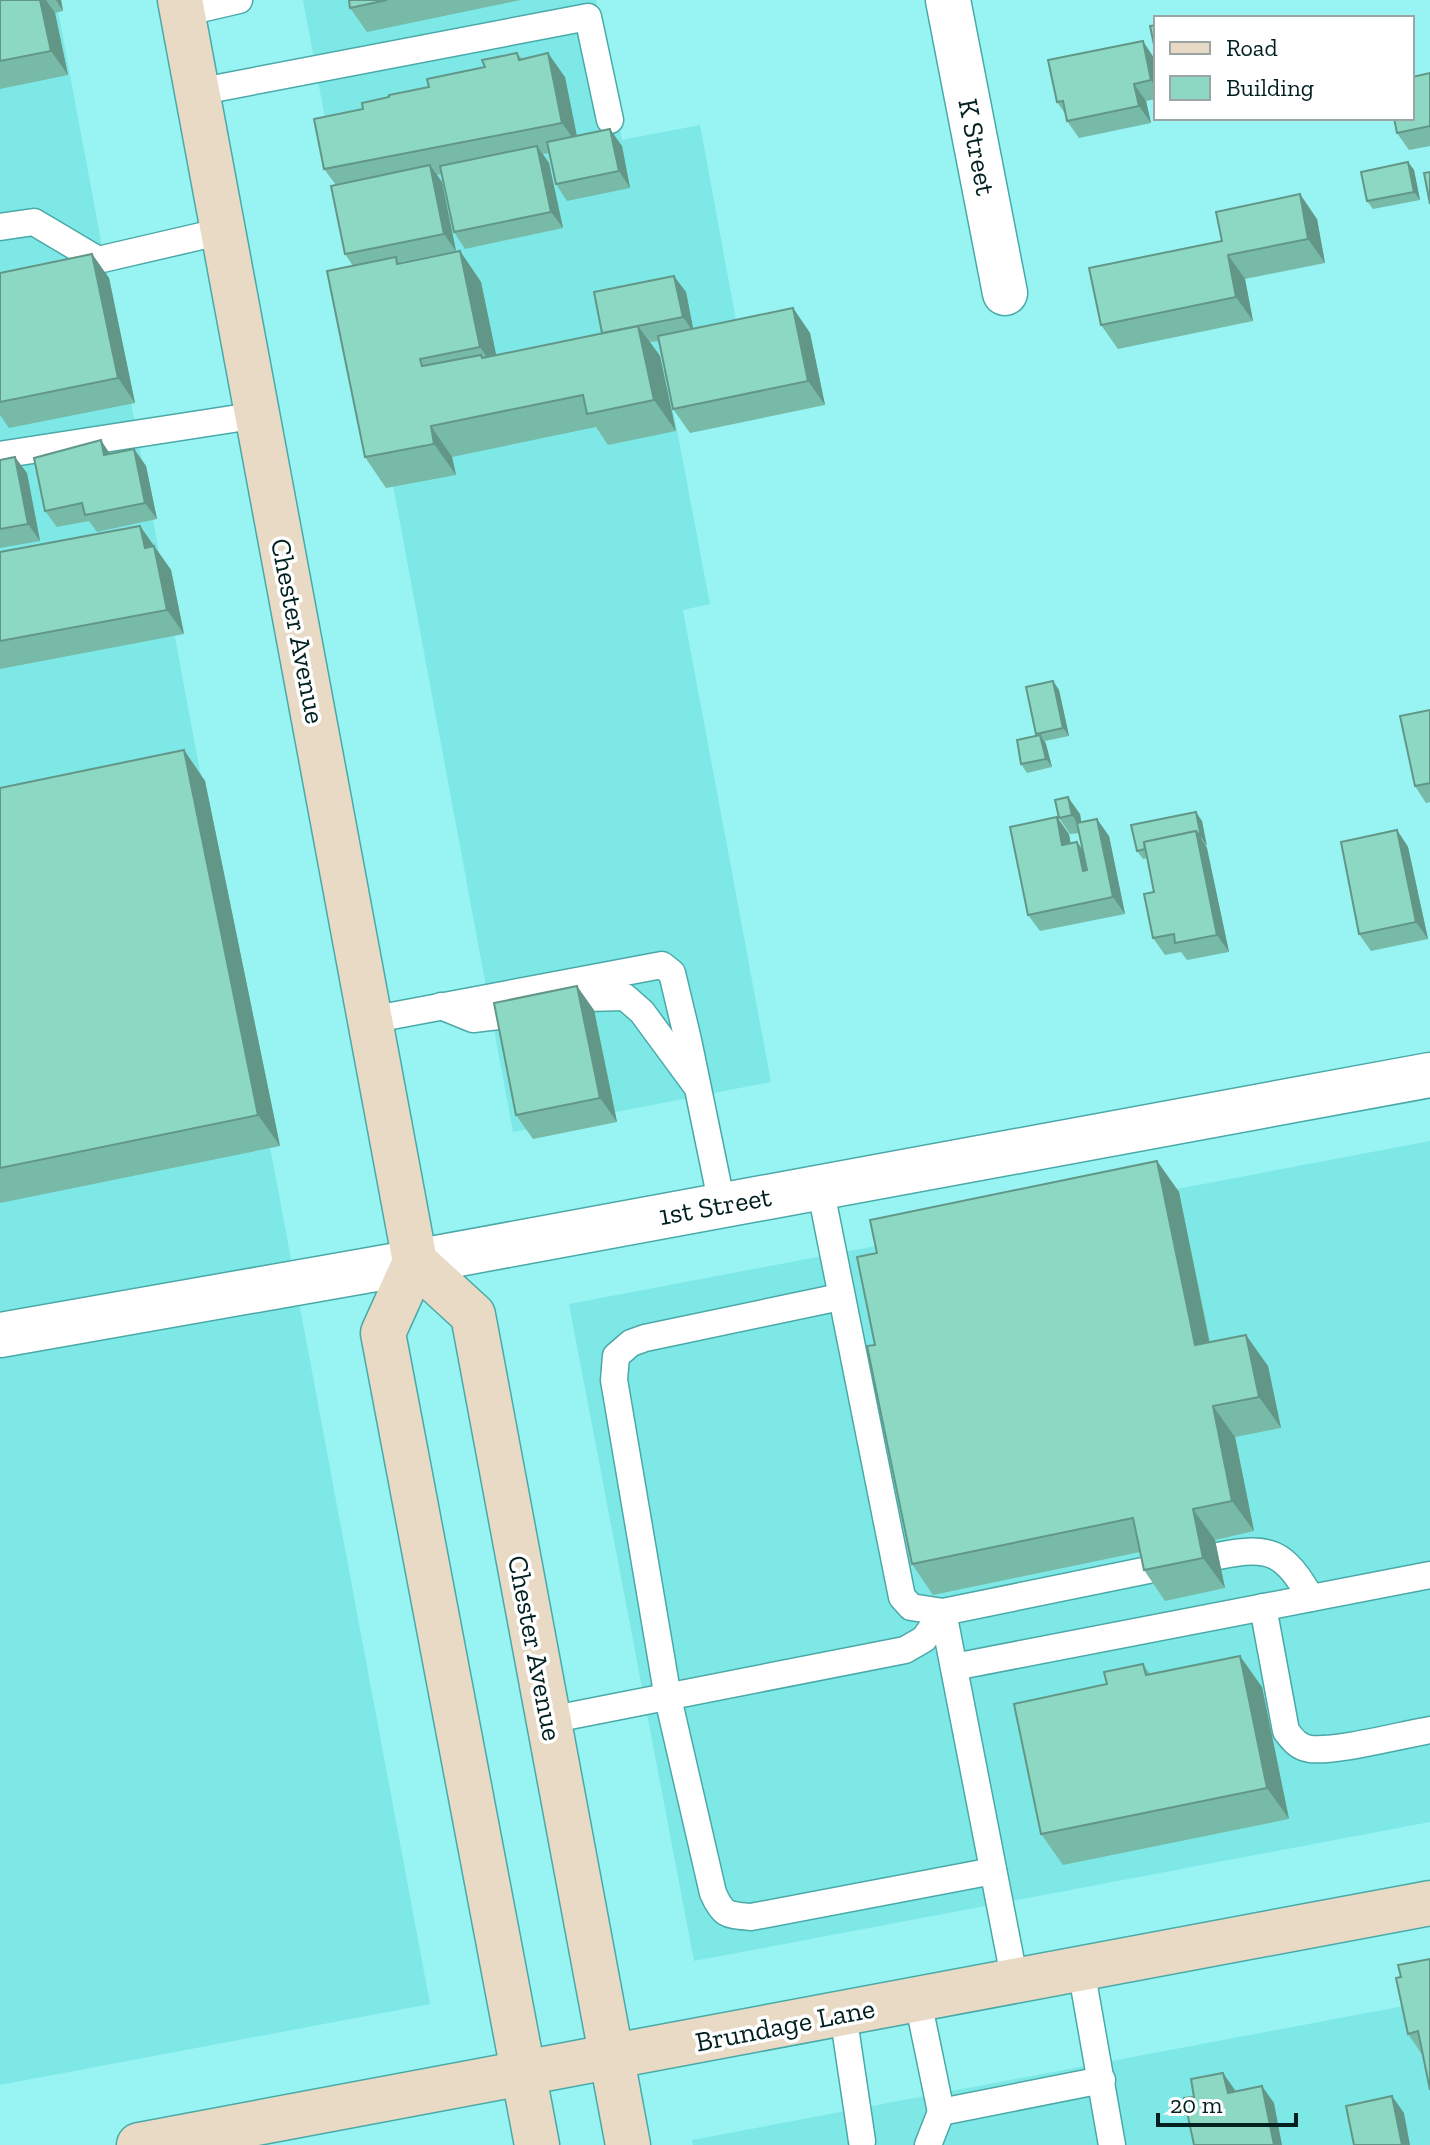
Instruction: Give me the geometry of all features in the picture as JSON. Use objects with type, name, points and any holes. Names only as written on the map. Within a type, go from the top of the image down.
[{"type":"main road","name":"Chester Avenue","points":[[181,6],[415,1262],[473,1315],[628,2145]]},
{"type":"main road","points":[[415,1262],[383,1333],[537,2145]]},
{"type":"main road","name":"Brundage Lane","points":[[139,2145],[1430,1903]]},
{"type":"street","name":"K Street","points":[[948,0],[1005,293]]},
{"type":"street","name":"1st Street","points":[[0,1335],[415,1262],[1430,1075]]},
{"type":"lane","points":[[181,6],[239,0]]},
{"type":"lane","points":[[197,92],[588,17],[610,120]]},
{"type":"lane","points":[[0,227],[34,222],[98,260],[223,231]]},
{"type":"lane","points":[[0,455],[258,415]]},
{"type":"lane","points":[[370,1020],[662,965],[672,973],[722,1205]]},
{"type":"lane","points":[[441,1006],[473,1019],[584,998],[625,997],[642,1012],[698,1086]]},
{"type":"lane","points":[[820,1187],[902,1597],[911,1607],[943,1612],[1158,1568]]},
{"type":"lane","points":[[840,1297],[645,1338],[631,1343],[616,1356],[614,1380],[668,1698],[713,1893],[719,1907],[729,1915],[751,1917],[993,1871]]},
{"type":"lane","points":[[1218,1556],[1240,1551],[1265,1552],[1292,1567],[1311,1598]]},
{"type":"lane","points":[[954,1667],[1430,1575]]},
{"type":"lane","points":[[1263,1607],[1286,1731],[1296,1744],[1310,1749],[1331,1748],[1430,1730]]},
{"type":"lane","points":[[943,1612],[1015,1982]]},
{"type":"lane","points":[[549,1720],[905,1650],[924,1639],[943,1612]]},
{"type":"lane","points":[[1081,1969],[1112,2145]]},
{"type":"lane","points":[[918,2001],[941,2112],[928,2145]]},
{"type":"lane","points":[[843,2014],[859,2144]]},
{"type":"lane","points":[[941,2112],[1102,2080]]},
{"type":"shaded area","points":[[0,0],[56,0],[430,2004],[0,2085]]},
{"type":"shaded area","points":[[303,0],[596,0],[622,140],[700,125],[738,331],[661,346],[710,604],[683,610],[771,1082],[513,1132]]},
{"type":"shaded area","points":[[1430,1141],[1430,1822],[694,1961],[569,1304]]},
{"type":"shaded area","points":[[1430,2001],[1430,2145],[693,2145],[692,2140]]},
{"type":"building","points":[[0,0],[40,0],[51,51],[0,61]]},
{"type":"building","points":[[349,0],[387,0],[350,8]]},
{"type":"building","points":[[1143,41],[1151,80],[1134,84],[1139,106],[1067,121],[1063,101],[1057,102],[1048,60]]},
{"type":"building","points":[[517,53],[519,60],[548,53],[562,123],[324,169],[314,119],[363,109],[362,103],[429,87],[427,79],[485,67],[482,60]]},
{"type":"building","points":[[1430,73],[1430,126],[1397,133],[1394,120],[1414,120],[1414,77]]},
{"type":"building","points":[[610,129],[619,171],[556,184],[547,142]]},
{"type":"building","points":[[537,146],[551,212],[454,232],[440,166]]},
{"type":"building","points":[[1408,162],[1414,192],[1367,201],[1361,172]]},
{"type":"building","points":[[430,165],[444,234],[345,254],[331,186]]},
{"type":"building","points":[[1430,172],[1430,204],[1424,173]]},
{"type":"building","points":[[1300,194],[1308,239],[1228,255],[1236,297],[1101,325],[1089,268],[1222,241],[1216,212]]},
{"type":"building","points":[[460,251],[480,347],[420,359],[422,366],[481,355],[482,358],[638,326],[654,400],[587,414],[583,395],[431,426],[434,444],[365,457],[327,271],[396,257],[397,264]]},
{"type":"building","points":[[92,254],[118,378],[0,402],[0,273]]},
{"type":"building","points":[[674,276],[683,317],[602,333],[594,292]]},
{"type":"building","points":[[793,308],[808,381],[673,409],[658,336]]},
{"type":"building","points":[[101,440],[104,455],[134,449],[145,503],[85,515],[82,503],[45,511],[34,458]]},
{"type":"building","points":[[15,457],[28,524],[0,529],[0,460]]},
{"type":"building","points":[[140,526],[145,548],[154,546],[167,610],[0,641],[0,552]]},
{"type":"building","points":[[1053,681],[1063,728],[1036,734],[1026,687]]},
{"type":"building","points":[[1430,710],[1430,783],[1415,786],[1400,716]]},
{"type":"building","points":[[1040,735],[1046,759],[1021,764],[1017,740]]},
{"type":"building","points":[[184,750],[258,1115],[0,1168],[0,788]]},
{"type":"building","points":[[1068,797],[1072,815],[1059,818],[1055,800]]},
{"type":"building","points":[[1196,812],[1201,837],[1196,831],[1144,842],[1145,849],[1137,851],[1131,825]]},
{"type":"building","points":[[1057,817],[1062,845],[1077,842],[1083,871],[1087,870],[1077,823],[1097,819],[1113,897],[1028,915],[1010,827]]},
{"type":"building","points":[[1397,830],[1416,922],[1359,934],[1341,842]]},
{"type":"building","points":[[1196,831],[1217,935],[1175,943],[1174,934],[1153,938],[1144,894],[1154,892],[1144,842]]},
{"type":"building","points":[[577,986],[600,1098],[516,1115],[494,1003]]},
{"type":"building","points":[[1157,1161],[1195,1345],[1246,1335],[1259,1397],[1213,1406],[1232,1501],[1193,1509],[1203,1558],[1144,1570],[1133,1518],[912,1564],[867,1346],[875,1345],[857,1257],[877,1253],[870,1220]]},
{"type":"building","points":[[1240,1656],[1267,1788],[1041,1834],[1014,1704],[1107,1684],[1104,1672],[1143,1664],[1146,1675]]},
{"type":"building","points":[[1430,1959],[1430,2090],[1418,2031],[1408,2034],[1396,1978],[1401,1977],[1398,1965]]},
{"type":"building","points":[[1223,2073],[1228,2093],[1262,2086],[1274,2145],[1194,2145],[1184,2098],[1194,2097],[1191,2079]]},
{"type":"building","points":[[1392,2096],[1402,2145],[1354,2145],[1346,2106]]}]
